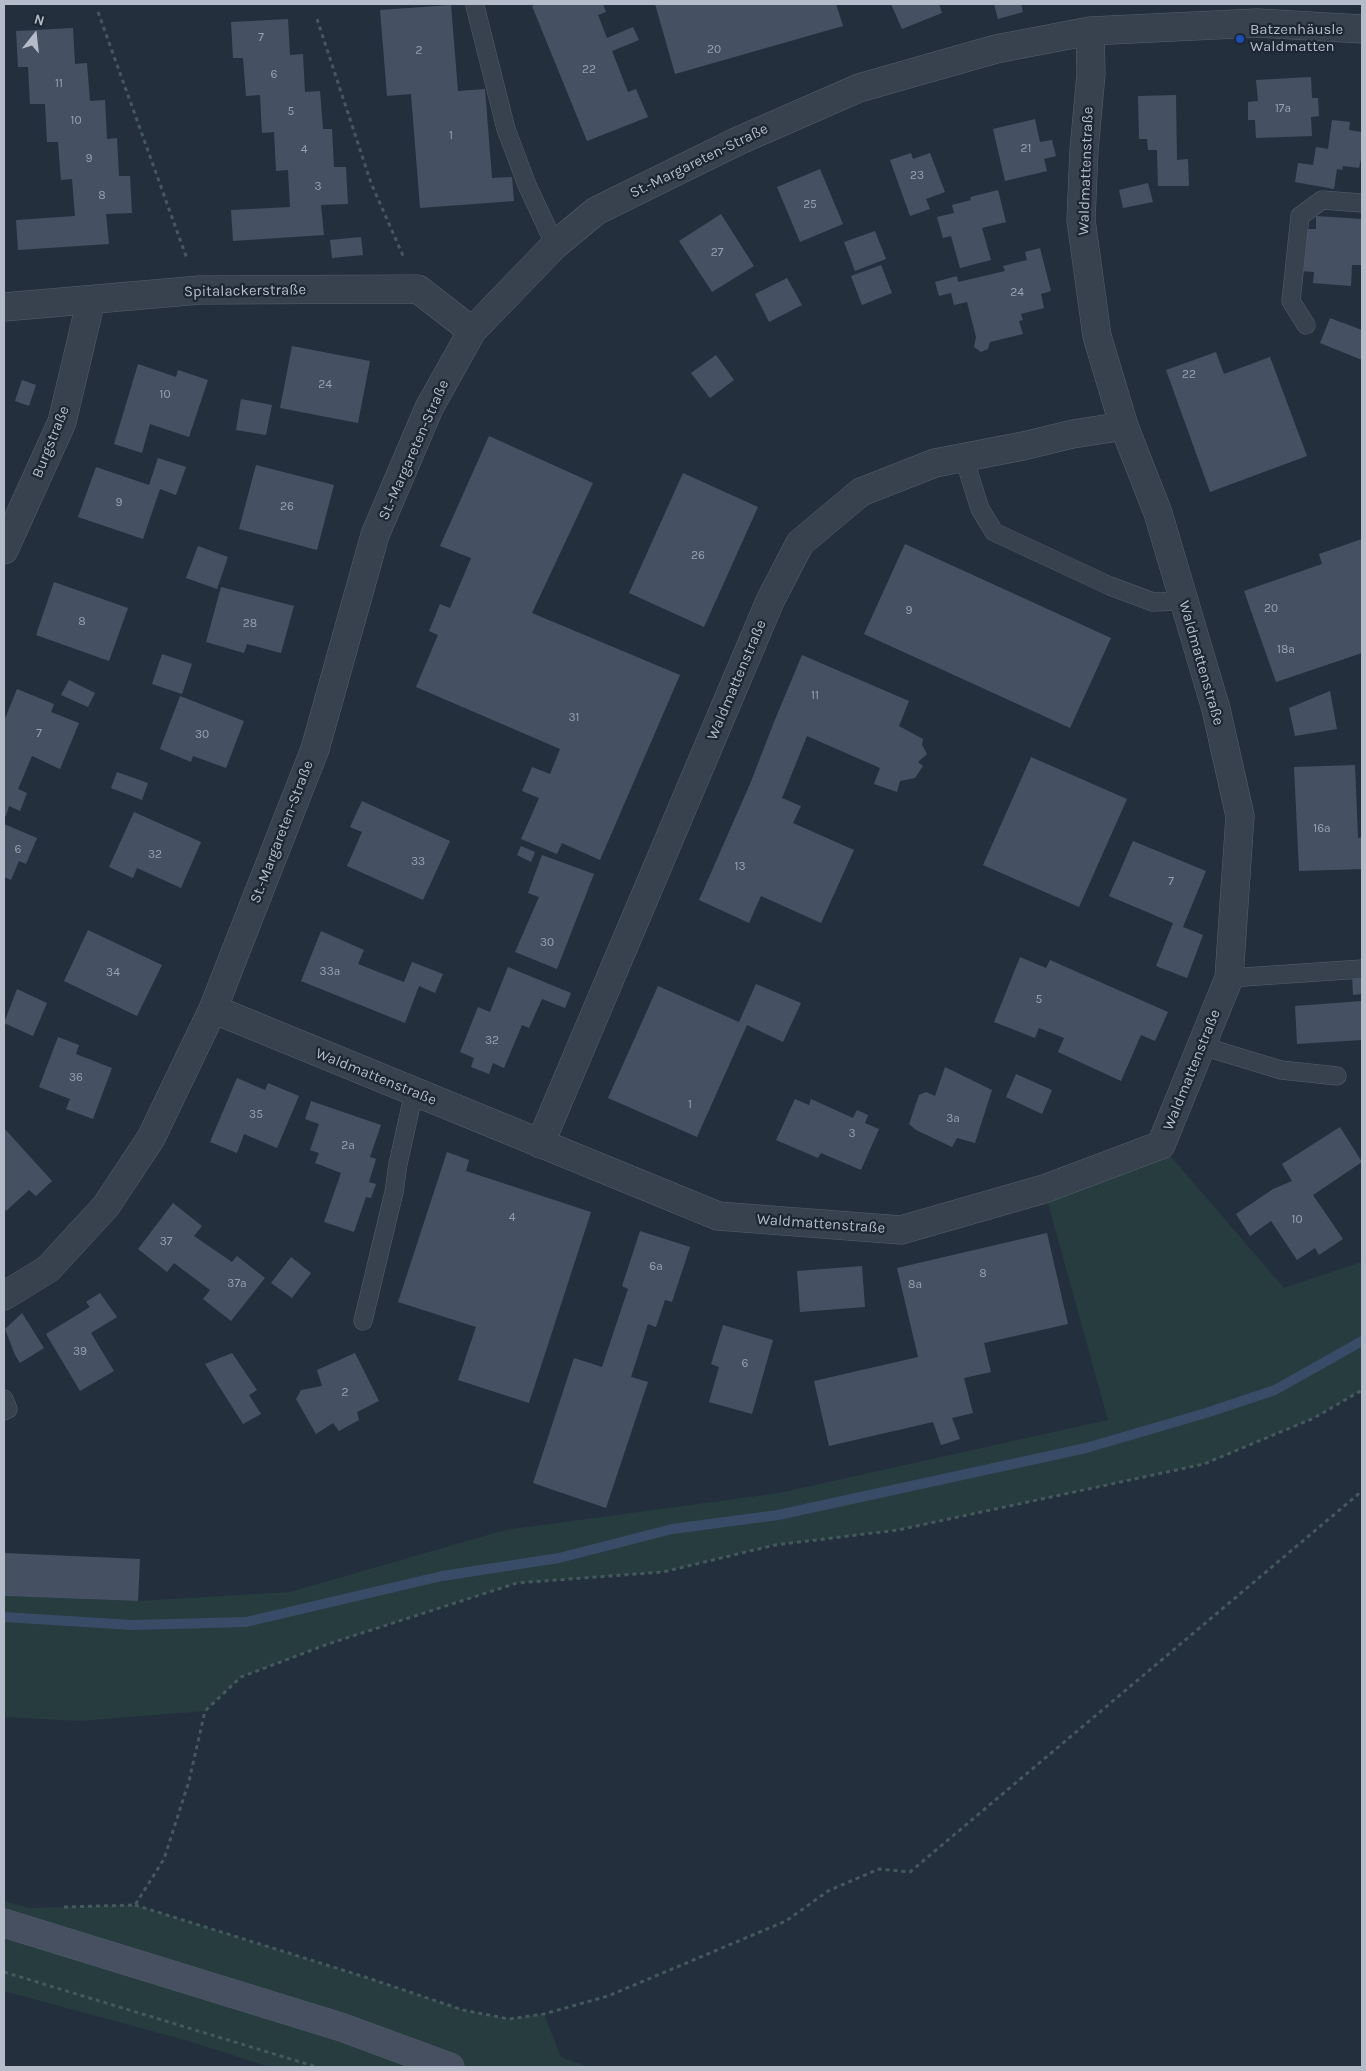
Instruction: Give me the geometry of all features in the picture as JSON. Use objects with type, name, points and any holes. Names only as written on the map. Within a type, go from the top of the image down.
[{"type":"main road","points":[[4,1924],[341,2027],[450,2067]]},
{"type":"street","name":"St.-Margareten-Straße","points":[[4,1296],[48,1269],[106,1206],[151,1138],[212,1009],[315,749],[376,535],[429,408],[472,331],[555,245],[596,211],[738,141],[859,88],[996,48],[1090,31],[1258,23],[1362,29]]},
{"type":"street","name":"Waldmattenstraße","points":[[212,1009],[718,1216],[901,1230],[1044,1189],[1161,1145],[1229,978],[1240,816],[1216,709],[1158,513],[1124,426],[1097,336],[1081,231],[1084,150],[1091,74],[1090,31]]},
{"type":"street","name":"Spitalackerstraße","points":[[4,307],[200,290],[418,289]]},
{"type":"street","points":[[418,289],[472,331]]},
{"type":"street","name":"Burgstraße","points":[[4,550],[62,422],[91,300]]},
{"type":"street","name":"Waldmattenstraße","points":[[540,1144],[770,601],[800,543],[861,492],[935,463],[1072,434],[1124,426]]},
{"type":"lane","points":[[475,6],[506,129],[527,185],[555,245]]},
{"type":"lane","points":[[1306,325],[1291,301],[1300,216],[1322,200],[1362,203]]},
{"type":"lane","points":[[964,458],[980,509],[994,532],[1110,586],[1153,602],[1184,601]]},
{"type":"lane","points":[[1229,978],[1362,969]]},
{"type":"lane","points":[[1202,1046],[1281,1070],[1337,1076]]},
{"type":"lane","points":[[363,1321],[394,1192],[398,1164],[414,1092]]},
{"type":"lane","points":[[4,1399],[8,1409],[4,1411]]},
{"type":"path","points":[[98,12],[182,248],[200,290]]},
{"type":"path","points":[[317,19],[371,183],[418,289]]},
{"type":"path","points":[[135,1905],[164,1859],[189,1781],[205,1711],[241,1677],[328,1644],[517,1583],[663,1572],[775,1545],[898,1530],[1204,1464],[1314,1418],[1362,1390]]},
{"type":"path","points":[[55,1907],[135,1905],[365,1977],[463,2010],[509,2020],[544,2014],[608,1996],[786,1921],[828,1891],[879,1869],[910,1872],[1362,1490]]},
{"type":"path","points":[[4,1972],[317,2067]]},
{"type":"green space","points":[[1161,1145],[1284,1288],[1362,1262],[1362,1390],[1314,1418],[1204,1464],[898,1530],[775,1545],[663,1572],[517,1583],[328,1644],[241,1677],[205,1711],[79,1721],[4,1717],[4,1596],[138,1601],[290,1592],[505,1530],[779,1493],[1108,1420],[1044,1189]]},
{"type":"green space","points":[[4,1901],[29,1908],[135,1905],[365,1977],[463,2010],[509,2019],[544,2014],[561,2057],[588,2067],[270,2067],[185,2040],[4,1991]]},
{"type":"building","points":[[537,4],[603,4],[606,12],[598,15],[607,38],[633,27],[639,40],[612,51],[628,92],[636,89],[648,117],[587,141],[532,6]]},
{"type":"building","points":[[655,4],[836,4],[843,26],[675,74]]},
{"type":"building","points":[[891,4],[939,4],[942,13],[902,29]]},
{"type":"building","points":[[994,4],[1021,4],[1023,12],[998,19]]},
{"type":"building","points":[[451,5],[458,91],[485,89],[492,178],[512,177],[514,201],[420,208],[411,94],[387,96],[380,10]]},
{"type":"building","points":[[288,19],[290,55],[303,54],[305,92],[320,91],[323,129],[332,129],[334,167],[346,167],[348,204],[321,205],[324,235],[233,241],[231,210],[290,207],[288,170],[276,171],[274,132],[262,133],[260,95],[246,96],[243,58],[233,58],[231,22]]},
{"type":"building","points":[[73,28],[75,64],[87,63],[90,101],[105,100],[107,139],[117,138],[119,176],[130,176],[132,213],[106,214],[109,244],[18,250],[16,220],[75,216],[72,179],[61,180],[58,142],[47,142],[45,104],[30,104],[28,67],[18,67],[16,31]]},
{"type":"building","points":[[1311,77],[1312,98],[1318,98],[1319,116],[1311,117],[1312,136],[1256,138],[1255,120],[1248,120],[1248,102],[1258,101],[1256,80]]},
{"type":"building","points":[[1176,95],[1177,160],[1188,159],[1189,186],[1158,186],[1157,150],[1148,150],[1147,139],[1139,139],[1138,96]]},
{"type":"building","points":[[1035,119],[1040,142],[1052,140],[1056,156],[1044,159],[1047,171],[1005,181],[993,129]]},
{"type":"building","points":[[1332,120],[1350,122],[1349,130],[1362,132],[1362,154],[1359,168],[1343,166],[1342,170],[1337,169],[1334,189],[1295,182],[1298,163],[1313,165],[1316,147],[1328,149]]},
{"type":"building","points":[[911,153],[913,159],[930,153],[945,192],[926,199],[930,209],[910,216],[890,160]]},
{"type":"building","points":[[820,169],[843,224],[800,242],[777,187]]},
{"type":"building","points":[[1148,183],[1153,202],[1123,208],[1119,190]]},
{"type":"building","points":[[998,190],[1006,222],[982,228],[991,260],[960,268],[951,236],[943,238],[937,217],[954,213],[952,205],[971,200],[970,197]]},
{"type":"building","points":[[721,214],[754,266],[712,292],[679,241]]},
{"type":"building","points":[[1316,216],[1362,219],[1362,265],[1352,265],[1351,286],[1313,283],[1314,272],[1301,271],[1304,229],[1316,229]]},
{"type":"building","points":[[875,231],[886,259],[855,271],[844,242]]},
{"type":"building","points":[[361,237],[363,255],[332,258],[330,240]]},
{"type":"building","points":[[1040,248],[1051,291],[1041,294],[1044,308],[1021,314],[1023,320],[1019,321],[1023,334],[990,342],[988,349],[981,352],[974,347],[976,337],[967,302],[954,305],[951,293],[939,296],[935,282],[957,276],[958,282],[1005,271],[1003,266],[1027,260],[1025,252]]},
{"type":"building","points":[[881,265],[892,293],[862,305],[851,276]]},
{"type":"building","points":[[787,278],[802,305],[769,322],[755,294]]},
{"type":"building","points":[[1330,318],[1362,330],[1362,360],[1320,343]]},
{"type":"building","points":[[292,346],[370,361],[358,423],[280,408]]},
{"type":"building","points":[[1216,352],[1224,374],[1270,357],[1307,456],[1210,492],[1166,370]]},
{"type":"building","points":[[716,355],[734,380],[710,398],[691,373]]},
{"type":"building","points":[[138,364],[176,377],[178,370],[208,380],[189,437],[150,424],[142,453],[114,444]]},
{"type":"building","points":[[22,380],[36,385],[29,406],[15,401]]},
{"type":"building","points":[[241,399],[272,405],[266,435],[236,430]]},
{"type":"building","points":[[489,436],[593,483],[532,613],[680,675],[600,860],[562,843],[557,854],[521,839],[539,798],[522,791],[532,767],[550,774],[560,749],[416,687],[438,635],[429,631],[440,604],[450,608],[471,558],[440,546]]},
{"type":"building","points":[[158,458],[186,467],[176,495],[160,489],[143,539],[78,517],[96,467],[149,485]]},
{"type":"building","points":[[256,465],[334,485],[317,550],[239,529]]},
{"type":"building","points":[[683,473],[758,507],[704,627],[629,593]]},
{"type":"building","points":[[1362,539],[1362,653],[1276,682],[1244,591],[1322,564],[1319,554]]},
{"type":"building","points":[[905,544],[1111,638],[1070,728],[864,634]]},
{"type":"building","points":[[198,546],[228,557],[217,589],[186,578]]},
{"type":"building","points":[[54,582],[128,608],[109,661],[36,635]]},
{"type":"building","points":[[221,587],[294,606],[281,653],[247,644],[244,653],[206,642]]},
{"type":"building","points":[[162,654],[192,664],[182,694],[152,684]]},
{"type":"building","points":[[802,655],[909,701],[899,726],[923,739],[922,745],[927,754],[918,762],[923,766],[915,778],[900,781],[897,792],[874,784],[880,768],[807,736],[782,798],[801,806],[793,823],[854,850],[821,923],[761,896],[749,923],[699,900],[750,784]]},
{"type":"building","points":[[69,680],[95,693],[88,707],[61,695]]},
{"type":"building","points":[[17,689],[54,704],[51,712],[79,723],[60,769],[32,756],[18,789],[27,793],[20,811],[9,806],[6,816],[4,815],[4,721]]},
{"type":"building","points":[[1330,691],[1337,729],[1295,736],[1289,708]]},
{"type":"building","points":[[180,696],[244,721],[226,768],[193,756],[191,762],[160,749]]},
{"type":"building","points":[[1031,757],[1127,799],[1079,907],[983,865]]},
{"type":"building","points":[[1355,765],[1358,838],[1362,837],[1362,869],[1299,871],[1294,767]]},
{"type":"building","points":[[117,772],[148,783],[142,800],[111,788]]},
{"type":"building","points":[[362,801],[450,841],[423,900],[347,866],[362,832],[350,827]]},
{"type":"building","points":[[134,812],[201,842],[181,888],[137,868],[133,878],[109,867]]},
{"type":"building","points":[[4,824],[37,838],[26,864],[19,861],[11,880],[4,877]]},
{"type":"building","points":[[1133,841],[1206,871],[1183,927],[1203,935],[1187,978],[1156,966],[1173,923],[1109,896]]},
{"type":"building","points":[[521,846],[535,852],[531,862],[517,855]]},
{"type":"building","points":[[542,855],[594,874],[557,969],[515,952],[539,897],[528,893]]},
{"type":"building","points":[[88,930],[162,965],[137,1016],[64,981]]},
{"type":"building","points":[[321,931],[364,950],[358,964],[404,982],[412,962],[443,974],[435,993],[419,986],[405,1023],[301,981]]},
{"type":"building","points":[[1020,957],[1046,968],[1050,960],[1168,1012],[1155,1041],[1141,1035],[1121,1081],[1058,1052],[1064,1038],[1039,1028],[1035,1038],[994,1022]]},
{"type":"building","points":[[508,967],[571,993],[565,1008],[542,999],[529,1028],[522,1025],[504,1068],[493,1063],[489,1074],[471,1067],[474,1058],[460,1052],[478,1007],[490,1012]]},
{"type":"building","points":[[1362,973],[1362,994],[1353,995],[1352,974]]},
{"type":"building","points":[[756,984],[801,1003],[783,1042],[747,1025],[697,1137],[608,1098],[658,986],[739,1022]]},
{"type":"building","points":[[17,989],[47,1003],[33,1036],[4,1023]]},
{"type":"building","points":[[1362,1001],[1362,1040],[1297,1044],[1295,1006]]},
{"type":"building","points":[[58,1037],[79,1045],[76,1054],[112,1068],[93,1119],[66,1109],[70,1099],[39,1087]]},
{"type":"building","points":[[945,1067],[992,1090],[975,1143],[957,1138],[952,1147],[916,1130],[909,1124],[919,1095],[926,1092],[935,1096]]},
{"type":"building","points":[[1016,1074],[1052,1090],[1042,1114],[1006,1097]]},
{"type":"building","points":[[237,1078],[265,1090],[268,1083],[299,1096],[277,1148],[244,1134],[237,1153],[210,1142]]},
{"type":"building","points":[[795,1099],[809,1105],[811,1099],[853,1118],[857,1110],[868,1115],[865,1123],[879,1129],[861,1170],[821,1153],[818,1158],[776,1140]]},
{"type":"building","points":[[311,1101],[381,1125],[370,1157],[376,1159],[369,1182],[376,1184],[371,1198],[366,1197],[354,1232],[324,1222],[341,1173],[315,1163],[319,1153],[310,1150],[319,1124],[305,1119]]},
{"type":"building","points":[[1340,1127],[1362,1162],[1313,1195],[1343,1239],[1319,1255],[1315,1248],[1297,1260],[1271,1221],[1250,1236],[1236,1214],[1273,1189],[1292,1181],[1282,1164]]},
{"type":"building","points":[[4,1128],[52,1181],[36,1196],[29,1190],[6,1211],[4,1208]]},
{"type":"building","points":[[447,1152],[469,1160],[466,1171],[591,1212],[529,1403],[458,1380],[476,1327],[398,1302]]},
{"type":"building","points":[[173,1203],[202,1226],[194,1236],[232,1262],[237,1256],[265,1278],[231,1321],[203,1299],[210,1290],[174,1263],[167,1272],[138,1249]]},
{"type":"building","points":[[640,1231],[690,1247],[672,1302],[665,1300],[656,1327],[648,1324],[631,1377],[648,1382],[606,1508],[533,1483],[574,1358],[602,1367],[628,1289],[622,1286]]},
{"type":"building","points":[[1047,1233],[1068,1324],[984,1343],[991,1372],[964,1378],[973,1413],[952,1418],[960,1439],[941,1445],[933,1422],[829,1446],[814,1381],[918,1357],[897,1268]]},
{"type":"building","points":[[291,1257],[311,1273],[292,1298],[271,1283]]},
{"type":"building","points":[[862,1266],[865,1307],[800,1312],[797,1271]]},
{"type":"building","points":[[100,1293],[117,1317],[91,1333],[114,1371],[80,1391],[46,1334],[90,1307],[86,1302]]},
{"type":"building","points":[[22,1313],[44,1348],[20,1363],[5,1329]]},
{"type":"building","points":[[723,1325],[773,1340],[752,1414],[709,1402],[719,1367],[711,1364]]},
{"type":"building","points":[[232,1353],[257,1390],[249,1395],[261,1414],[243,1424],[205,1364]]},
{"type":"building","points":[[355,1353],[379,1401],[357,1412],[359,1420],[339,1431],[333,1423],[316,1434],[296,1399],[301,1390],[322,1386],[317,1370]]},
{"type":"building","points":[[4,1553],[140,1559],[138,1601],[4,1596]]},
{"type":"waterway","points":[[4,1617],[132,1625],[246,1622],[442,1576],[559,1558],[672,1529],[778,1515],[1086,1448],[1206,1413],[1275,1390],[1362,1341]]},
{"type":"place","name":"Batzenhäusle Waldmatten","points":[[1240,39]]}]
